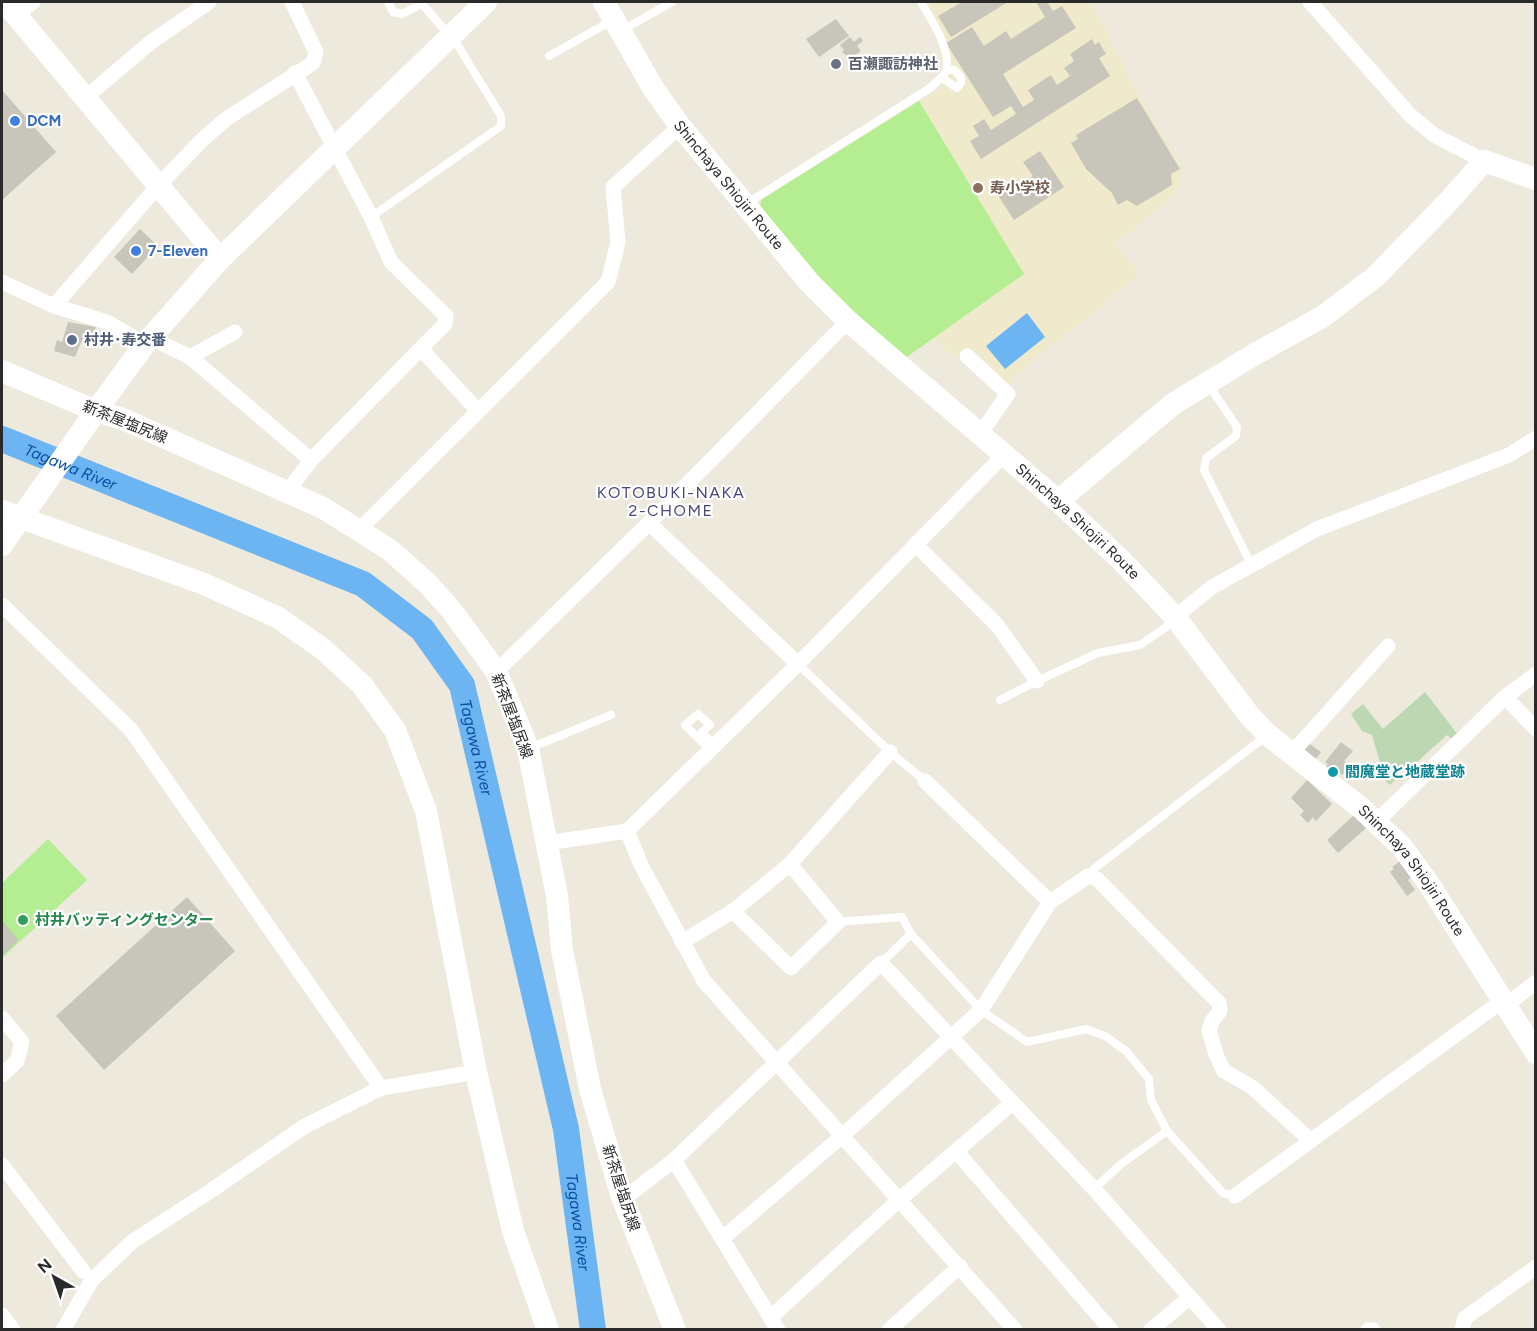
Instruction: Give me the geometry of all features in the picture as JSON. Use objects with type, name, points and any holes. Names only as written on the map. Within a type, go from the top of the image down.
[{"type":"street","points":[[85,98],[151,42],[209,2]]},
{"type":"street","points":[[54,306],[158,186],[203,139],[226,119],[313,63],[316,52],[292,2]]},
{"type":"street","points":[[2,545],[17,511],[148,341],[220,259],[486,2]]},
{"type":"street","points":[[1310,2],[1411,116],[1434,135],[1484,161],[1536,179]]},
{"type":"street","points":[[18,6],[85,98],[220,259]]},
{"type":"street","name":"Shinchaya Shiojiri Route","points":[[613,17],[653,88],[680,126],[809,282],[848,321],[1058,501],[1122,561],[1175,617],[1249,715],[1268,735],[1290,755],[1377,821],[1414,861],[1536,1053]]},
{"type":"street","points":[[287,492],[311,460],[422,350],[445,324],[446,316],[391,261],[371,217],[295,73]]},
{"type":"street","points":[[359,530],[608,282],[618,242],[613,187],[680,126]]},
{"type":"street","points":[[1058,501],[1173,404],[1206,382],[1322,318],[1375,277],[1449,201],[1484,161]]},
{"type":"street","points":[[2,282],[54,306],[107,322],[190,357],[311,460]]},
{"type":"street","points":[[503,665],[848,321]]},
{"type":"street","points":[[190,357],[236,332]]},
{"type":"street","points":[[422,350],[478,411]]},
{"type":"street","points":[[968,356],[1008,394],[980,434]]},
{"type":"street","name":"新茶屋塩尻線","points":[[2,371],[90,419],[123,419],[323,508],[390,550],[427,583],[475,641],[496,671],[528,748],[557,896],[562,950],[590,1089],[622,1197],[675,1329]]},
{"type":"street","points":[[1175,617],[1212,587],[1317,530],[1502,458],[1536,438]]},
{"type":"street","points":[[547,843],[627,831],[798,664],[1003,456]]},
{"type":"street","points":[[17,511],[204,584],[277,617],[323,649],[362,685],[395,730],[426,811],[476,1072],[513,1232],[548,1329]]},
{"type":"street","points":[[648,522],[798,664]]},
{"type":"street","points":[[915,544],[997,625],[1037,681]]},
{"type":"street","points":[[2,605],[131,730],[381,1088]]},
{"type":"street","points":[[1290,755],[1388,646]]},
{"type":"street","points":[[1377,821],[1505,697],[1536,674]]},
{"type":"street","points":[[1505,697],[1536,729]]},
{"type":"street","points":[[682,942],[733,911],[790,864],[890,752]]},
{"type":"street","points":[[925,781],[1050,902]]},
{"type":"street","points":[[627,831],[642,867],[704,981],[1015,1329]]},
{"type":"street","points":[[733,911],[791,968],[838,922],[790,864]]},
{"type":"street","points":[[723,1238],[842,1136],[981,1010],[1050,902],[1088,876],[1097,879],[1218,1003],[1220,1011],[1212,1021],[1209,1031],[1224,1071],[1252,1087],[1310,1140]]},
{"type":"street","points":[[622,1197],[631,1193],[674,1160],[881,963],[1094,1189],[1219,1329]]},
{"type":"street","points":[[1235,1196],[1310,1140],[1536,982]]},
{"type":"street","points":[[2,1018],[22,1042],[17,1060],[2,1075]]},
{"type":"street","points":[[63,1329],[92,1280],[133,1241],[305,1126],[381,1088],[476,1072]]},
{"type":"street","points":[[674,1160],[775,1323],[900,1199],[1012,1103]]},
{"type":"street","points":[[956,1151],[1111,1329]]},
{"type":"street","points":[[2,1165],[83,1271]]},
{"type":"street","points":[[889,1329],[960,1266]]},
{"type":"street","points":[[1462,1329],[1465,1318],[1536,1267]]},
{"type":"street","points":[[1151,1329],[1190,1298]]},
{"type":"street","points":[[2,1315],[13,1329]]},
{"type":"street","points":[[1368,1329],[1373,1329]]},
{"type":"lane","points":[[371,217],[501,126],[501,116],[451,36],[422,4],[402,14],[393,12],[388,2]]},
{"type":"lane","points":[[549,56],[613,17],[672,2]]},
{"type":"lane","points":[[745,204],[930,88],[945,73],[948,61],[944,43],[921,2]]},
{"type":"lane","points":[[1206,382],[1237,427],[1236,436],[1206,458],[1203,470],[1252,566]]},
{"type":"lane","points":[[1000,700],[1098,653],[1140,645],[1165,628],[1175,617]]},
{"type":"lane","points":[[798,664],[890,752],[925,781]]},
{"type":"lane","points":[[698,714],[710,725],[702,732],[712,748],[685,725],[698,714]]},
{"type":"lane","points":[[528,748],[611,715]]},
{"type":"lane","points":[[1088,876],[1095,868],[1268,735]]},
{"type":"lane","points":[[838,922],[902,917],[911,934],[981,1010],[1027,1042],[1086,1029],[1105,1036],[1126,1051],[1149,1079],[1151,1100],[1167,1131],[1223,1192],[1235,1196]]},
{"type":"lane","points":[[881,963],[911,934]]},
{"type":"lane","points":[[1094,1189],[1121,1164],[1167,1131]]},
{"type":"shaded area","name":"寿小学校","points":[[928,2],[1092,2],[1136,90],[1181,165],[1180,182],[1174,194],[1128,235],[1122,236],[1114,244],[1138,270],[1138,276],[1016,375],[1009,384],[1005,384],[973,347],[963,358],[949,353],[933,339],[901,361],[761,200],[941,88],[950,64],[947,41]]},
{"type":"green space","points":[[919,101],[1024,274],[901,361],[826,290],[760,209],[761,200]]},
{"type":"green space","points":[[1425,692],[1459,736],[1453,740],[1447,735],[1406,772],[1396,764],[1390,772],[1397,778],[1390,785],[1380,776],[1383,772],[1376,767],[1380,762],[1372,735],[1362,731],[1351,714],[1363,704],[1383,729]]},
{"type":"green space","name":"村井バッティングセンター","points":[[48,839],[87,880],[2,958],[2,883]]},
{"type":"water","points":[[1027,313],[1045,337],[1005,369],[986,346]]},
{"type":"building","points":[[962,2],[1008,2],[951,37],[938,16]]},
{"type":"building","points":[[1036,2],[1047,2],[1053,11],[1062,6],[1076,28],[1003,74],[1023,107],[1034,100],[1028,90],[1051,75],[1057,85],[1070,76],[1064,68],[1074,61],[1070,54],[1092,39],[1095,45],[1099,42],[1106,54],[1099,58],[1110,76],[981,159],[970,141],[979,136],[973,126],[984,119],[991,130],[1016,114],[1011,106],[993,117],[946,43],[972,27],[984,46],[1006,31],[1011,39],[1045,17]]},
{"type":"building","points":[[836,19],[849,36],[819,57],[806,39]]},
{"type":"building","points":[[850,37],[854,42],[860,37],[863,41],[857,46],[861,51],[851,59],[842,52],[844,50],[840,45]]},
{"type":"building","name":"DCM","points":[[2,90],[56,152],[2,200]]},
{"type":"building","points":[[1137,98],[1180,169],[1171,174],[1172,185],[1137,206],[1127,200],[1118,205],[1112,193],[1086,169],[1071,143],[1078,139],[1076,135]]},
{"type":"building","points":[[1040,151],[1064,187],[1014,220],[996,188],[1007,181],[1012,190],[1033,176],[1023,162]]},
{"type":"building","name":"7-Eleven","points":[[140,229],[158,246],[132,274],[114,257]]},
{"type":"building","name":"村井･寿交番","points":[[68,322],[96,327],[90,341],[82,340],[75,357],[54,351],[57,340],[62,342]]},
{"type":"building","points":[[1307,742],[1321,752],[1313,763],[1299,753]]},
{"type":"building","points":[[1341,742],[1353,751],[1344,761],[1350,766],[1342,775],[1336,771],[1333,775],[1325,768],[1328,764],[1325,762]]},
{"type":"building","points":[[1307,780],[1332,804],[1316,821],[1313,817],[1308,823],[1300,815],[1304,811],[1291,798]]},
{"type":"building","points":[[1354,815],[1366,828],[1338,853],[1327,840]]},
{"type":"building","points":[[1403,859],[1414,875],[1408,880],[1415,890],[1407,896],[1390,872],[1394,869],[1392,867]]},
{"type":"building","points":[[187,897],[235,951],[104,1070],[56,1016]]},
{"type":"building","points":[[2,921],[19,940],[2,956]]},
{"type":"waterway","name":"Tagawa River","points":[[2,439],[363,584],[422,629],[462,685],[566,1129],[593,1330]]},
{"type":"place","name":"百瀬諏訪神社","points":[[836,64]]},
{"type":"place","name":"DCM","points":[[15,121]]},
{"type":"place","name":"寿小学校","points":[[978,188]]},
{"type":"place","name":"7-Eleven","points":[[136,251]]},
{"type":"place","name":"村井･寿交番","points":[[72,340]]},
{"type":"place","name":"閻魔堂と地蔵堂跡","points":[[1333,772]]},
{"type":"place","name":"村井バッティングセンター","points":[[23,920]]},
{"type":"district","name":"KOTOBUKI-NAKA 2-CHOME","points":[[671,501]]}]
